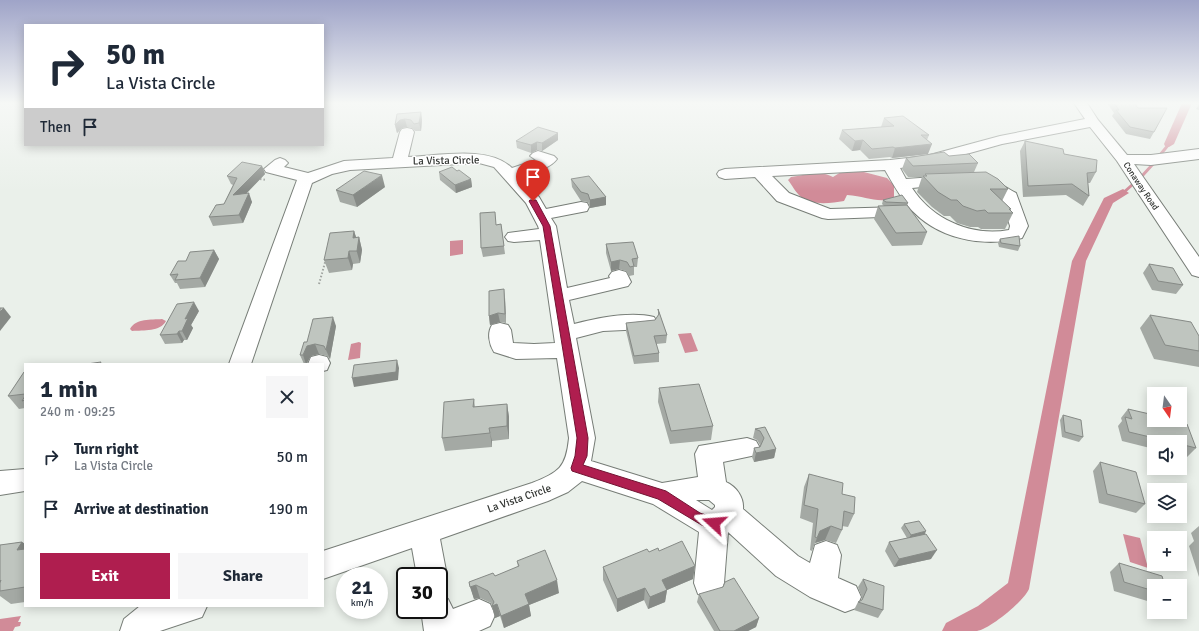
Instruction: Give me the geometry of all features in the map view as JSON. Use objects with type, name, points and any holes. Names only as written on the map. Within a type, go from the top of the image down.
[{"type":"street","points":[[400,162],[407,132]]},
{"type":"street","points":[[725,174],[890,165],[927,160],[1000,140],[1039,132]]},
{"type":"street","name":"Conaway Road","points":[[1101,132],[1123,159],[1199,271]]},
{"type":"street","points":[[1123,159],[1151,160],[1199,154]]},
{"type":"street","points":[[509,174],[536,166],[549,159],[538,156]]},
{"type":"street","name":"La Vista Circle","points":[[309,178],[333,168],[400,162],[480,158],[499,164],[533,201],[547,226],[582,438],[581,456],[576,468],[569,476],[544,490],[324,565]]},
{"type":"street","points":[[890,165],[902,184],[918,207],[941,224],[968,235],[1004,237],[1016,234],[1019,226],[1010,197],[983,181],[902,184]]},
{"type":"street","points":[[272,167],[309,178]]},
{"type":"street","points":[[760,173],[783,196],[828,214],[900,212]]},
{"type":"street","points":[[235,363],[297,198],[305,180],[309,178]]},
{"type":"street","points":[[541,215],[580,207]]},
{"type":"street","points":[[514,237],[548,234]]},
{"type":"street","points":[[558,296],[621,282],[619,276]]},
{"type":"street","points":[[500,330],[502,347],[508,350],[544,352],[603,324],[646,322]]},
{"type":"street","points":[[709,583],[719,509],[705,448],[746,448]]},
{"type":"street","points":[[576,468],[662,495],[696,517],[709,523],[719,509]]},
{"type":"street","points":[[0,483],[24,480]]},
{"type":"street","points":[[719,509],[787,566],[833,591],[826,555]]},
{"type":"street","points":[[424,531],[430,567]]},
{"type":"street","points":[[149,617],[188,607]]},
{"type":"street","points":[[438,619],[440,630],[479,614]]},
{"type":"path","points":[[319,284],[326,259],[328,259]]},
{"type":"shaded area","points":[[860,171],[887,178],[894,185],[894,199],[875,200],[847,195],[844,201],[816,203],[801,197],[788,180],[791,177],[807,174],[818,173],[833,177],[841,172]]},
{"type":"shaded area","points":[[463,240],[463,254],[450,256],[450,241]]},
{"type":"shaded area","points":[[162,319],[166,321],[163,325],[156,329],[132,331],[130,329],[133,325],[140,321]]},
{"type":"shaded area","points":[[691,333],[698,351],[685,353],[678,334]]},
{"type":"shaded area","points":[[361,343],[360,358],[348,360],[351,344]]},
{"type":"shaded area","points":[[1123,534],[1140,538],[1147,568],[1130,562]]},
{"type":"shaded area","points":[[21,616],[18,622],[21,622],[20,626],[15,627],[13,631],[0,631],[0,619]]},
{"type":"building","points":[[529,132],[558,133],[542,143],[537,142],[531,145],[516,141]]},
{"type":"building","points":[[845,132],[926,132],[929,135],[921,135],[932,144],[872,149],[863,140],[855,141]]},
{"type":"building","points":[[1025,141],[1063,149],[1064,154],[1097,160],[1096,172],[1087,173],[1089,196],[1072,184],[1028,186]]},
{"type":"building","points":[[944,152],[949,156],[969,154],[978,163],[913,166],[906,158]]},
{"type":"building","points":[[242,162],[262,166],[233,195],[249,193],[239,215],[209,217],[216,205],[224,204],[237,178],[227,176]]},
{"type":"building","points":[[452,167],[457,171],[459,170],[471,179],[455,185],[439,172]]},
{"type":"building","points":[[364,171],[382,175],[353,195],[336,190]]},
{"type":"building","points":[[986,172],[998,179],[1008,189],[990,189],[1011,209],[1009,209],[1013,213],[988,213],[985,210],[977,211],[963,206],[957,200],[951,200],[938,192],[923,176],[927,176],[925,174]]},
{"type":"building","points":[[589,176],[606,197],[590,200],[588,194],[581,192],[571,179]]},
{"type":"building","points":[[902,195],[908,203],[886,202],[883,200]]},
{"type":"building","points":[[907,205],[927,232],[896,233],[878,206]]},
{"type":"building","points":[[495,212],[496,225],[501,224],[504,246],[481,248],[480,213]]},
{"type":"building","points":[[354,231],[353,238],[359,237],[357,251],[349,251],[348,258],[324,260],[330,233]]},
{"type":"building","points":[[1019,236],[1020,246],[1001,243],[1000,239]]},
{"type":"building","points":[[633,242],[638,258],[632,259],[634,266],[630,267],[627,262],[620,260],[611,262],[606,244]]},
{"type":"building","points":[[214,250],[200,278],[175,280],[178,274],[170,275],[178,261],[186,261],[190,252]]},
{"type":"building","points":[[1149,264],[1173,268],[1183,285],[1158,281]]},
{"type":"building","points":[[504,289],[505,314],[498,313],[489,316],[489,291]]},
{"type":"building","points":[[194,302],[185,319],[188,318],[182,331],[179,331],[177,334],[160,335],[177,304]]},
{"type":"building","points":[[658,309],[667,335],[654,336],[659,353],[634,356],[626,323],[655,320],[659,314]]},
{"type":"building","points":[[1150,315],[1191,322],[1199,336],[1199,351],[1165,345]]},
{"type":"building","points":[[333,317],[326,350],[324,346],[315,344],[307,346],[303,355],[300,355],[304,342],[307,342],[313,319]]},
{"type":"building","points":[[397,360],[396,372],[352,378],[354,365]]},
{"type":"building","points":[[24,372],[24,394],[8,396]]},
{"type":"building","points":[[699,384],[713,426],[671,431],[659,388]]},
{"type":"building","points":[[474,399],[473,407],[507,404],[507,426],[489,428],[490,433],[442,438],[444,402]]},
{"type":"building","points":[[1128,409],[1147,413],[1147,427],[1187,427],[1187,424],[1196,448],[1187,446],[1187,435],[1147,435],[1147,436],[1129,432],[1125,417],[1132,419]]},
{"type":"building","points":[[1063,415],[1081,420],[1083,437],[1065,432]]},
{"type":"building","points":[[765,427],[776,449],[756,453],[754,448],[760,447],[764,438],[760,431],[755,429]]},
{"type":"building","points":[[1100,462],[1136,472],[1145,504],[1107,494]]},
{"type":"building","points":[[809,474],[843,483],[842,494],[855,497],[854,514],[844,511],[842,530],[831,526],[820,531],[817,538],[815,537],[818,509],[804,505]]},
{"type":"building","points":[[919,521],[926,531],[911,535],[904,524]]},
{"type":"building","points":[[926,534],[937,550],[899,559],[889,542]]},
{"type":"building","points":[[682,541],[695,566],[662,580],[667,590],[650,597],[645,588],[617,599],[603,567],[647,549],[649,552],[658,548],[659,551]]},
{"type":"building","points":[[22,542],[17,550],[24,549],[24,587],[0,591],[0,545]]},
{"type":"building","points":[[545,550],[557,580],[525,594],[529,604],[501,616],[497,604],[492,606],[494,602],[488,591],[476,585],[470,587],[469,582],[493,573],[495,576],[519,566],[517,561]]},
{"type":"building","points":[[1119,563],[1162,576],[1163,579],[1147,579],[1147,589],[1124,582]]},
{"type":"building","points":[[734,578],[759,618],[734,631],[720,631],[699,594],[723,587],[725,582]]},
{"type":"building","points":[[863,579],[884,586],[883,610],[858,602],[862,600],[867,589]]},
{"type":"waterway","points":[[1169,144],[1174,132]]},
{"type":"waterway","points":[[1160,155],[1169,144]]},
{"type":"waterway","points":[[1142,176],[1153,164]]},
{"type":"waterway","points":[[1123,193],[1132,185]]},
{"type":"waterway","points":[[954,631],[986,614],[1018,589],[1079,261],[1108,201],[1123,193]]},
{"type":"route","points":[[533,201],[547,226],[582,438],[581,456],[576,468],[662,495],[696,517],[709,523],[714,523]]}]
